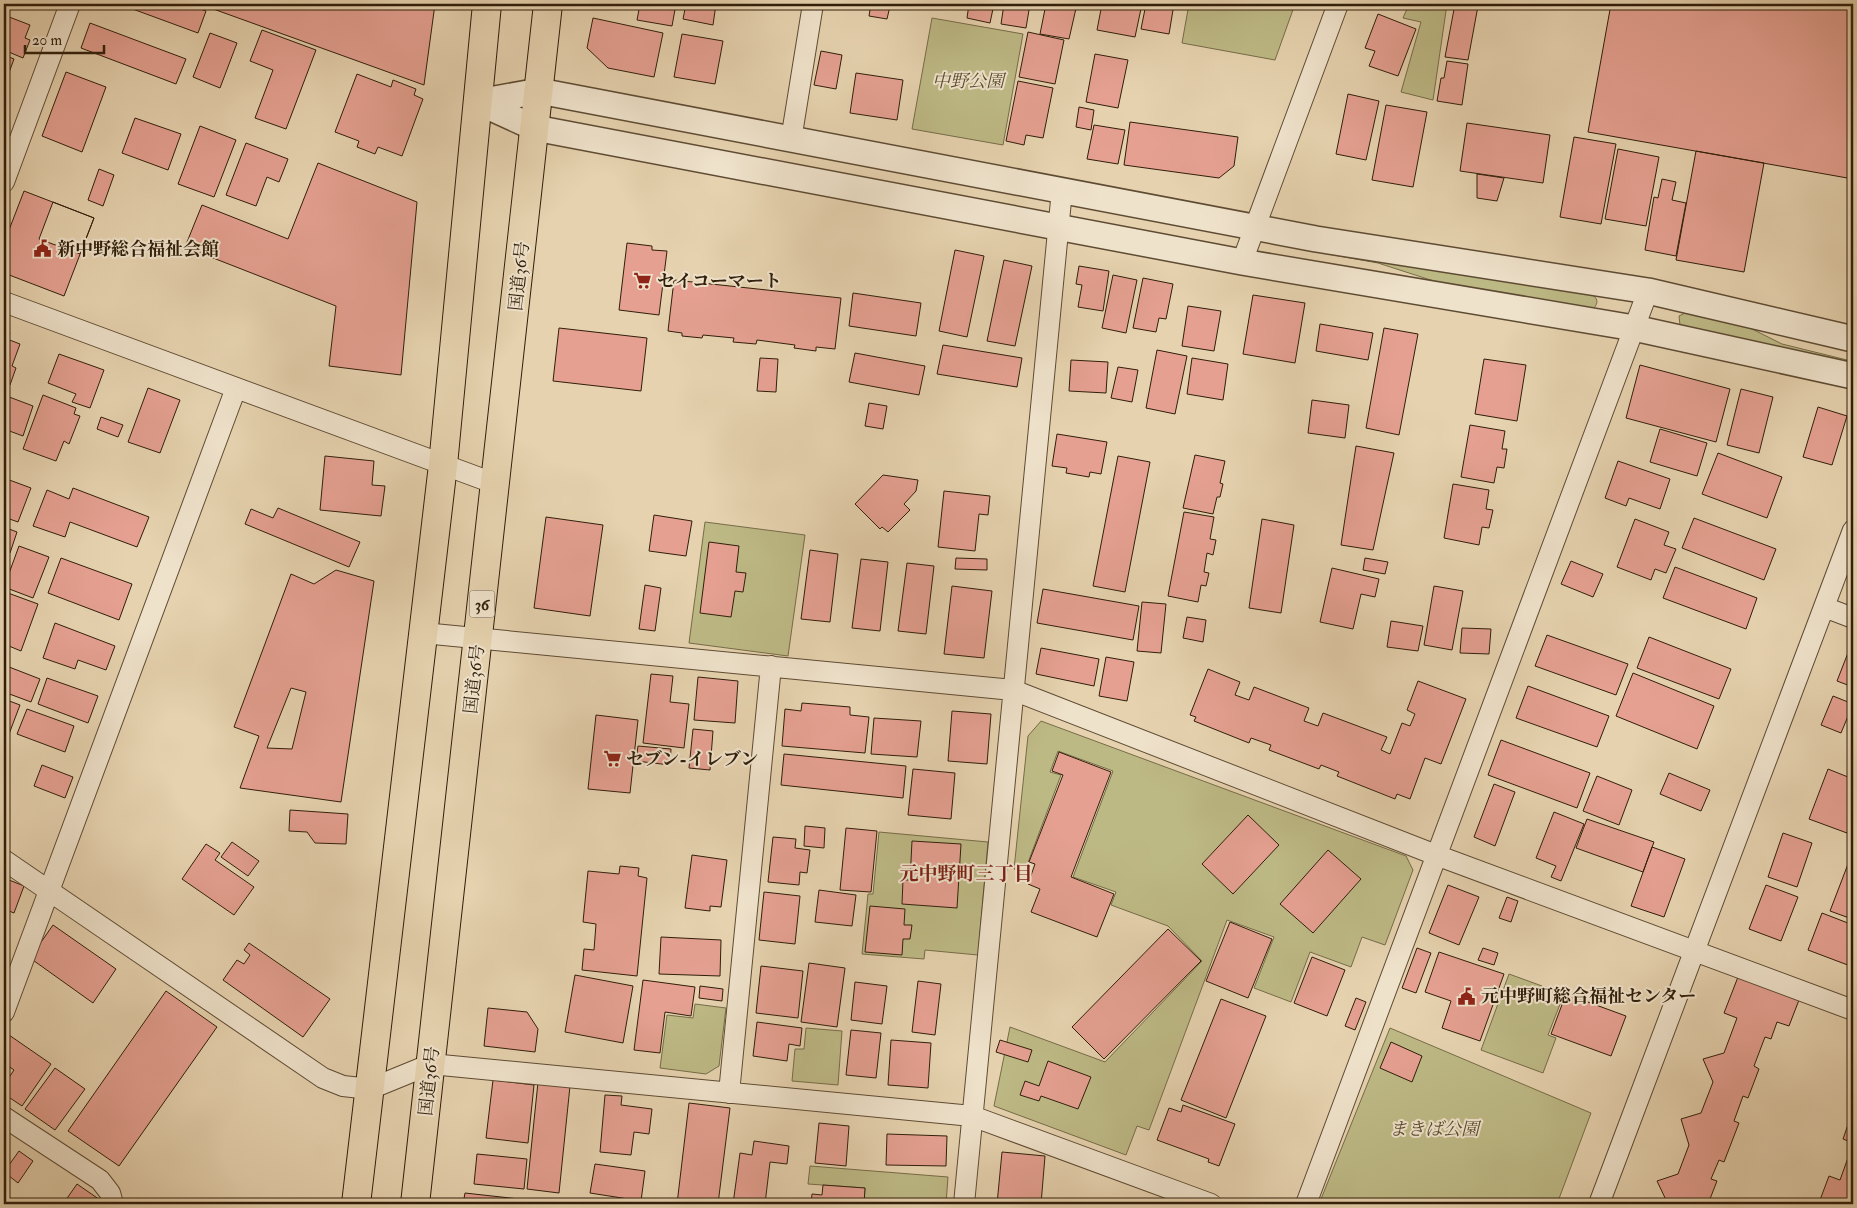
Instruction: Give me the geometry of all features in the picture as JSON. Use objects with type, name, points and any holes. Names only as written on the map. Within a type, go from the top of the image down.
[{"type":"highway","points":[[356,1204],[443,465],[487,4]]},
{"type":"highway","name":"国道36号","points":[[415,1204],[548,4]]},
{"type":"street","points":[[4,182],[70,4]]},
{"type":"street","points":[[791,140],[813,4]]},
{"type":"street","points":[[1242,262],[1338,4]]},
{"type":"street","points":[[478,102],[539,91],[1254,228],[1648,291],[1853,339]]},
{"type":"street","points":[[478,102],[535,128],[1242,262],[1634,328],[1853,376]]},
{"type":"street","points":[[964,1204],[1062,190]]},
{"type":"street","points":[[1306,1204],[1648,291]]},
{"type":"street","points":[[4,302],[496,484]]},
{"type":"street","points":[[4,1012],[236,388]]},
{"type":"street","points":[[1599,1204],[1853,530]]},
{"type":"street","points":[[1824,607],[1853,618]]},
{"type":"street","points":[[423,633],[1013,690],[1436,855],[1853,1010]]},
{"type":"street","points":[[729,1092],[772,666]]},
{"type":"street","points":[[4,860],[323,1078],[343,1086],[370,1089],[431,1064],[972,1116],[1211,1204]]},
{"type":"street","points":[[4,1117],[100,1180],[110,1193],[113,1204]]},
{"type":"green space","points":[[1189,4],[1295,4],[1275,60],[1182,43]]},
{"type":"green space","points":[[1409,4],[1447,4],[1433,100],[1401,92],[1421,22],[1403,18]]},
{"type":"green space","name":"中野公園","points":[[932,18],[1023,34],[1003,145],[912,129]]},
{"type":"green space","points":[[1330,248],[1591,294],[1595,297],[1597,303],[1593,309],[1443,284],[1378,263],[1328,254]]},
{"type":"green space","points":[[1687,312],[1748,327],[1782,344],[1847,360],[1845,364],[1775,346],[1684,327],[1680,325],[1679,316]]},
{"type":"green space","points":[[705,522],[805,535],[788,656],[689,643]]},
{"type":"green space","points":[[1041,721],[1406,856],[1413,870],[1385,945],[1362,937],[1351,967],[1310,952],[1291,1002],[1254,988],[1274,937],[1227,920],[1149,1130],[1137,1126],[1126,1155],[994,1106],[1010,1027],[1105,1062],[1202,961],[1168,926],[1111,905],[1116,892],[1073,877],[1113,771],[1058,751],[1050,772],[1061,775],[1024,873],[1014,869],[1028,736]]},
{"type":"green space","points":[[879,832],[988,842],[978,955],[925,950],[924,959],[862,954],[868,894],[873,894]]},
{"type":"green space","points":[[1509,974],[1564,994],[1548,1035],[1556,1038],[1543,1073],[1481,1050]]},
{"type":"green space","points":[[695,1004],[726,1008],[719,1066],[706,1074],[660,1068],[667,1015],[693,1018]]},
{"type":"green space","points":[[806,1028],[842,1031],[838,1085],[792,1081],[795,1049],[804,1049]]},
{"type":"green space","name":"まきば公園","points":[[1390,1028],[1591,1113],[1557,1204],[1319,1204]]},
{"type":"green space","points":[[810,1166],[948,1177],[946,1204],[864,1204],[865,1188],[808,1184]]},
{"type":"building","points":[[119,4],[187,4],[206,11],[198,33]]},
{"type":"building","points":[[206,4],[435,4],[424,85],[205,6]]},
{"type":"building","points":[[640,4],[676,4],[672,26],[637,20]]},
{"type":"building","points":[[686,4],[716,4],[713,25],[683,19]]},
{"type":"building","points":[[871,4],[896,4],[895,7],[890,6],[887,19],[869,16]]},
{"type":"building","points":[[969,4],[994,4],[990,23],[967,18]]},
{"type":"building","points":[[1004,4],[1030,4],[1026,28],[1001,24]]},
{"type":"building","points":[[1046,4],[1077,4],[1069,39],[1040,34]]},
{"type":"building","points":[[1102,4],[1142,4],[1135,37],[1097,30]]},
{"type":"building","points":[[1146,4],[1174,4],[1169,34],[1141,29]]},
{"type":"building","points":[[1455,4],[1478,6],[1468,60],[1445,57]]},
{"type":"building","points":[[1611,4],[1836,4],[1853,7],[1853,179],[1588,132]]},
{"type":"building","points":[[1378,14],[1416,29],[1398,76],[1369,66],[1375,51],[1365,48]]},
{"type":"building","points":[[4,15],[30,25],[25,38],[30,40],[23,58],[4,50]]},
{"type":"building","points":[[593,18],[663,33],[654,77],[608,68],[587,48]]},
{"type":"building","points":[[90,23],[186,59],[176,84],[81,48]]},
{"type":"building","points":[[262,30],[316,50],[286,129],[255,118],[273,70],[250,61]]},
{"type":"building","points":[[1028,32],[1064,40],[1055,84],[1019,77]]},
{"type":"building","points":[[210,33],[237,43],[220,88],[193,77]]},
{"type":"building","points":[[682,34],[723,41],[715,84],[674,77]]},
{"type":"building","points":[[821,51],[842,55],[836,89],[814,85]]},
{"type":"building","points":[[1095,54],[1128,60],[1118,108],[1086,102]]},
{"type":"building","points":[[4,55],[14,59],[4,86]]},
{"type":"building","points":[[1447,61],[1468,64],[1462,105],[1437,101],[1441,78],[1444,78]]},
{"type":"building","points":[[66,72],[106,87],[82,152],[42,136]]},
{"type":"building","points":[[856,73],[903,80],[897,120],[850,113]]},
{"type":"building","points":[[357,74],[391,87],[393,80],[416,89],[414,95],[423,99],[402,156],[378,147],[375,154],[357,147],[359,141],[335,132]]},
{"type":"building","points":[[1018,81],[1053,88],[1043,138],[1026,135],[1024,145],[1006,141]]},
{"type":"building","points":[[1348,94],[1379,101],[1366,160],[1336,154]]},
{"type":"building","points":[[1386,105],[1427,112],[1413,187],[1372,180]]},
{"type":"building","points":[[1079,107],[1094,110],[1091,130],[1076,127]]},
{"type":"building","points":[[135,118],[181,134],[168,170],[122,153]]},
{"type":"building","points":[[1130,122],[1238,137],[1234,166],[1219,178],[1124,165]]},
{"type":"building","points":[[1467,123],[1550,135],[1543,183],[1460,171]]},
{"type":"building","points":[[1094,125],[1125,130],[1118,164],[1087,159]]},
{"type":"building","points":[[200,126],[236,140],[214,197],[178,184]]},
{"type":"building","points":[[1574,137],[1616,144],[1601,224],[1560,217]]},
{"type":"building","points":[[246,143],[288,159],[279,182],[267,177],[256,206],[226,195]]},
{"type":"building","points":[[1618,149],[1659,157],[1646,226],[1605,219]]},
{"type":"building","points":[[1696,151],[1764,163],[1744,272],[1676,260]]},
{"type":"building","points":[[318,163],[417,202],[401,375],[329,366],[336,306],[185,247],[202,205],[288,239]]},
{"type":"building","points":[[99,169],[114,175],[103,206],[88,200]]},
{"type":"building","points":[[1477,174],[1504,178],[1497,201],[1477,198]]},
{"type":"building","points":[[1662,179],[1676,182],[1672,200],[1686,203],[1676,256],[1645,250],[1654,197],[1658,198]]},
{"type":"building","name":"新中野総合福祉会館","points":[[24,191],[94,218],[64,296],[4,273],[4,243]]},
{"type":"building","points":[[53,202],[94,218],[80,254],[39,239]]},
{"type":"building","name":"セイコーマート","points":[[627,243],[652,246],[652,250],[667,251],[659,315],[619,310]]},
{"type":"building","points":[[955,250],[984,256],[967,337],[939,331]]},
{"type":"building","points":[[1004,260],[1032,266],[1015,346],[987,341]]},
{"type":"building","points":[[1079,266],[1109,271],[1103,311],[1078,307],[1082,285],[1076,284]]},
{"type":"building","points":[[1113,275],[1137,280],[1126,333],[1102,328]]},
{"type":"building","points":[[1143,278],[1173,284],[1166,319],[1159,318],[1156,332],[1133,328]]},
{"type":"building","points":[[674,280],[841,298],[835,349],[816,347],[816,351],[794,348],[795,345],[757,340],[756,344],[733,342],[734,338],[703,335],[702,338],[682,336],[682,333],[668,331]]},
{"type":"building","points":[[853,293],[921,303],[916,336],[849,326]]},
{"type":"building","points":[[1253,295],[1305,303],[1295,363],[1243,354]]},
{"type":"building","points":[[1188,306],[1221,311],[1214,351],[1182,346]]},
{"type":"building","points":[[1320,324],[1373,333],[1368,360],[1316,351]]},
{"type":"building","points":[[559,328],[647,338],[641,391],[553,381]]},
{"type":"building","points":[[1384,328],[1418,334],[1399,435],[1366,428]]},
{"type":"building","points":[[4,331],[10,333],[7,339],[20,344],[12,366],[16,368],[10,385],[4,382]]},
{"type":"building","points":[[943,345],[1022,358],[1017,387],[937,374]]},
{"type":"building","points":[[1157,350],[1187,356],[1175,414],[1146,408]]},
{"type":"building","points":[[855,353],[925,366],[919,395],[849,382]]},
{"type":"building","points":[[59,354],[104,370],[90,408],[72,402],[76,394],[48,383]]},
{"type":"building","points":[[760,358],[778,359],[776,392],[757,391]]},
{"type":"building","points":[[1192,358],[1228,364],[1223,400],[1187,394]]},
{"type":"building","points":[[1484,359],[1526,365],[1517,421],[1475,414]]},
{"type":"building","points":[[1071,360],[1108,362],[1106,393],[1069,391]]},
{"type":"building","points":[[1640,365],[1730,389],[1716,442],[1626,418]]},
{"type":"building","points":[[1118,367],[1138,370],[1132,402],[1111,398]]},
{"type":"building","points":[[148,388],[180,400],[160,453],[128,442]]},
{"type":"building","points":[[1741,389],[1773,397],[1759,453],[1727,445]]},
{"type":"building","points":[[4,395],[33,406],[23,436],[4,429]]},
{"type":"building","points":[[43,395],[76,408],[74,414],[80,416],[69,444],[64,441],[56,461],[23,449]]},
{"type":"building","points":[[1312,400],[1349,405],[1345,438],[1308,433]]},
{"type":"building","points":[[869,403],[887,406],[883,429],[865,426]]},
{"type":"building","points":[[1818,407],[1847,416],[1832,465],[1803,457]]},
{"type":"building","points":[[101,417],[123,425],[118,437],[97,429]]},
{"type":"building","points":[[1470,425],[1505,431],[1502,449],[1507,449],[1504,468],[1497,467],[1494,483],[1461,477]]},
{"type":"building","points":[[1660,429],[1707,443],[1697,476],[1650,462]]},
{"type":"building","points":[[1057,434],[1107,442],[1101,474],[1090,472],[1089,477],[1066,473],[1067,468],[1052,466]]},
{"type":"building","points":[[1356,446],[1394,453],[1373,550],[1341,545]]},
{"type":"building","points":[[1718,453],[1782,477],[1767,518],[1702,494]]},
{"type":"building","points":[[1195,455],[1225,461],[1220,483],[1223,484],[1220,497],[1217,497],[1213,514],[1183,508]]},
{"type":"building","points":[[325,456],[374,461],[372,485],[385,486],[381,516],[320,510]]},
{"type":"building","points":[[1118,456],[1150,462],[1125,592],[1093,586]]},
{"type":"building","points":[[1618,461],[1670,479],[1660,509],[1629,498],[1626,506],[1605,498]]},
{"type":"building","points":[[883,475],[918,480],[916,491],[904,504],[910,510],[888,532],[882,527],[880,529],[855,504]]},
{"type":"building","points":[[4,478],[31,488],[18,522],[4,517]]},
{"type":"building","points":[[1453,484],[1489,490],[1486,509],[1493,510],[1489,528],[1482,527],[1479,545],[1444,538]]},
{"type":"building","points":[[73,488],[149,517],[137,547],[70,522],[65,537],[33,526],[47,490],[69,499]]},
{"type":"building","points":[[944,491],[990,496],[988,515],[979,514],[975,551],[938,547]]},
{"type":"building","points":[[278,508],[360,542],[349,567],[245,524],[251,509],[273,518]]},
{"type":"building","points":[[1184,512],[1214,517],[1210,539],[1216,540],[1213,555],[1207,553],[1204,572],[1209,573],[1206,586],[1201,585],[1198,602],[1168,596]]},
{"type":"building","points":[[654,515],[692,521],[686,556],[649,551]]},
{"type":"building","points":[[546,517],[603,525],[590,616],[534,608]]},
{"type":"building","points":[[1694,518],[1776,549],[1764,580],[1682,548]]},
{"type":"building","points":[[1262,519],[1294,525],[1281,613],[1249,608]]},
{"type":"building","points":[[1635,519],[1669,532],[1664,545],[1676,549],[1666,573],[1655,569],[1651,580],[1617,567]]},
{"type":"building","points":[[4,527],[17,532],[10,553],[4,551]]},
{"type":"building","points":[[709,542],[739,546],[736,572],[746,573],[743,592],[735,591],[731,617],[700,613]]},
{"type":"building","points":[[19,546],[49,557],[33,598],[4,587]]},
{"type":"building","points":[[810,550],[838,554],[830,622],[801,619]]},
{"type":"building","points":[[61,558],[132,584],[119,620],[48,593]]},
{"type":"building","points":[[956,558],[987,559],[987,570],[955,569]]},
{"type":"building","points":[[1365,558],[1388,562],[1385,574],[1363,570]]},
{"type":"building","points":[[861,559],[888,562],[880,631],[852,628]]},
{"type":"building","points":[[1571,561],[1603,574],[1593,597],[1561,584]]},
{"type":"building","points":[[907,563],[934,566],[926,634],[898,631]]},
{"type":"building","points":[[1675,567],[1757,598],[1746,629],[1663,598]]},
{"type":"building","points":[[1332,568],[1379,579],[1375,597],[1361,594],[1353,629],[1320,622]]},
{"type":"building","points":[[336,570],[374,581],[341,802],[240,788],[259,736],[234,727],[291,574],[314,584]],"holes":[[[291,688],[306,692],[292,749],[267,748]]]},
{"type":"building","points":[[645,585],[661,588],[655,631],[639,629]]},
{"type":"building","points":[[952,586],[992,591],[984,658],[944,654]]},
{"type":"building","points":[[1434,586],[1463,591],[1452,650],[1424,645]]},
{"type":"building","points":[[1043,589],[1139,606],[1133,640],[1037,623]]},
{"type":"building","points":[[8,593],[38,604],[21,651],[4,644],[4,605]]},
{"type":"building","points":[[1142,602],[1166,604],[1161,653],[1137,651]]},
{"type":"building","points":[[1187,617],[1206,620],[1203,642],[1183,638]]},
{"type":"building","points":[[1391,621],[1423,626],[1418,651],[1387,647]]},
{"type":"building","points":[[55,623],[115,646],[106,670],[78,660],[75,669],[43,658]]},
{"type":"building","points":[[1462,628],[1491,629],[1489,654],[1460,653]]},
{"type":"building","points":[[1547,635],[1628,664],[1616,695],[1535,666]]},
{"type":"building","points":[[1649,637],[1731,669],[1719,699],[1637,668]]},
{"type":"building","points":[[1853,640],[1853,687],[1837,681]]},
{"type":"building","points":[[1041,648],[1099,659],[1094,686],[1036,674]]},
{"type":"building","points":[[1106,657],[1134,662],[1127,701],[1099,696]]},
{"type":"building","points":[[4,665],[40,679],[31,702],[4,692]]},
{"type":"building","points":[[1208,669],[1240,682],[1235,695],[1249,700],[1254,687],[1309,708],[1304,721],[1318,726],[1323,713],[1387,737],[1381,750],[1390,754],[1402,723],[1410,726],[1415,714],[1407,710],[1418,681],[1466,699],[1441,764],[1425,758],[1410,799],[1397,794],[1395,799],[1337,776],[1339,772],[1321,765],[1319,769],[1269,750],[1271,745],[1251,738],[1249,743],[1194,721],[1196,717],[1190,715]]},
{"type":"building","points":[[1633,673],[1714,706],[1697,749],[1616,716]]},
{"type":"building","points":[[651,674],[673,676],[670,702],[689,704],[684,748],[643,743]]},
{"type":"building","points":[[698,677],[738,681],[735,723],[694,720]]},
{"type":"building","points":[[47,678],[98,696],[88,723],[38,704]]},
{"type":"building","points":[[1528,686],[1609,716],[1597,747],[1516,718]]},
{"type":"building","points":[[1833,696],[1853,704],[1841,733],[1821,725]]},
{"type":"building","points":[[4,699],[20,705],[9,734],[4,731]]},
{"type":"building","points":[[802,703],[850,707],[850,715],[869,717],[865,753],[782,746],[785,709],[801,711]]},
{"type":"building","points":[[27,709],[74,726],[65,752],[17,734]]},
{"type":"building","points":[[952,711],[991,714],[987,764],[948,761]]},
{"type":"building","name":"セブン-イレブン","points":[[596,715],[638,720],[630,793],[588,789]]},
{"type":"building","points":[[874,718],[921,721],[917,757],[871,754]]},
{"type":"building","points":[[693,729],[713,731],[710,770],[689,768]]},
{"type":"building","points":[[1501,740],[1590,773],[1577,808],[1488,775]]},
{"type":"building","points":[[638,746],[671,749],[670,765],[636,761]]},
{"type":"building","points":[[1059,752],[1111,772],[1071,877],[1114,894],[1097,937],[1031,912],[1040,889],[1028,884],[1035,864],[1029,862],[1063,775],[1052,771]]},
{"type":"building","points":[[784,754],[906,766],[903,798],[781,785]]},
{"type":"building","points":[[42,765],[73,777],[65,798],[34,786]]},
{"type":"building","points":[[913,769],[955,773],[951,819],[908,815]]},
{"type":"building","points":[[1828,769],[1853,779],[1853,816],[1847,833],[1809,819]]},
{"type":"building","points":[[1669,773],[1710,790],[1701,811],[1660,794]]},
{"type":"building","points":[[1597,776],[1632,790],[1619,825],[1583,811]]},
{"type":"building","points":[[1494,784],[1515,792],[1495,846],[1474,837]]},
{"type":"building","points":[[290,810],[348,814],[346,844],[315,843],[307,832],[289,831]]},
{"type":"building","points":[[1554,812],[1584,824],[1561,881],[1551,877],[1556,866],[1536,858]]},
{"type":"building","points":[[1248,815],[1279,845],[1233,894],[1202,864]]},
{"type":"building","points":[[1587,819],[1654,842],[1643,872],[1576,848]]},
{"type":"building","points":[[805,826],[825,828],[824,848],[804,846]]},
{"type":"building","points":[[846,828],[877,831],[871,892],[840,890]]},
{"type":"building","points":[[1783,833],[1812,843],[1797,887],[1768,877]]},
{"type":"building","points":[[773,837],[796,839],[795,848],[810,850],[807,873],[800,872],[799,885],[768,882]]},
{"type":"building","points":[[912,841],[961,844],[957,908],[902,904],[903,880],[910,880]]},
{"type":"building","points":[[232,842],[259,861],[248,876],[221,857]]},
{"type":"building","points":[[206,844],[220,853],[215,860],[254,887],[234,915],[182,879]]},
{"type":"building","points":[[1652,847],[1685,859],[1664,917],[1631,906]]},
{"type":"building","points":[[1328,850],[1361,879],[1313,933],[1280,904]]},
{"type":"building","points":[[1853,851],[1853,916],[1852,919],[1830,911]]},
{"type":"building","points":[[692,855],[727,860],[721,907],[710,906],[710,911],[685,908]]},
{"type":"building","points":[[620,866],[639,868],[638,876],[647,878],[637,976],[582,970],[584,949],[594,950],[596,924],[583,922],[588,871],[619,874]]},
{"type":"building","points":[[4,878],[24,886],[14,913],[4,909]]},
{"type":"building","points":[[1448,885],[1479,897],[1459,945],[1429,933]]},
{"type":"building","points":[[1766,885],[1798,897],[1781,941],[1749,929]]},
{"type":"building","points":[[819,890],[856,895],[852,926],[815,922]]},
{"type":"building","points":[[764,892],[800,896],[795,944],[759,940]]},
{"type":"building","points":[[1507,897],[1518,901],[1511,922],[1499,918]]},
{"type":"building","points":[[870,906],[905,909],[904,925],[912,925],[910,939],[903,939],[902,955],[865,952]]},
{"type":"building","points":[[1822,913],[1853,925],[1853,967],[1808,950]]},
{"type":"building","points":[[1230,922],[1272,939],[1248,998],[1206,981]]},
{"type":"building","points":[[53,925],[116,969],[93,1003],[30,958]]},
{"type":"building","points":[[1168,929],[1201,961],[1104,1059],[1072,1027]]},
{"type":"building","points":[[661,937],[721,940],[720,976],[659,974]]},
{"type":"building","points":[[249,943],[330,999],[303,1037],[223,980],[237,960],[244,964],[250,955],[244,950]]},
{"type":"building","points":[[1417,948],[1431,953],[1416,993],[1402,988]]},
{"type":"building","points":[[1483,948],[1498,953],[1494,965],[1478,960]]},
{"type":"building","name":"元中野町総合福祉センター","points":[[1439,952],[1504,974],[1480,1041],[1442,1028],[1451,1001],[1425,992]]},
{"type":"building","points":[[1312,957],[1345,970],[1327,1016],[1294,1003]]},
{"type":"building","points":[[809,963],[845,968],[837,1027],[801,1022]]},
{"type":"building","points":[[761,966],[803,971],[798,1018],[756,1013]]},
{"type":"building","points":[[575,975],[633,986],[623,1043],[565,1032]]},
{"type":"building","points":[[1738,977],[1799,1000],[1789,1026],[1777,1022],[1771,1039],[1765,1037],[1754,1066],[1759,1069],[1748,1098],[1743,1096],[1734,1121],[1739,1123],[1724,1162],[1719,1160],[1711,1179],[1717,1181],[1708,1204],[1667,1204],[1657,1181],[1678,1174],[1689,1145],[1681,1119],[1701,1113],[1713,1082],[1703,1059],[1724,1053],[1737,1018],[1724,1013]]},
{"type":"building","points":[[643,980],[695,987],[691,1016],[665,1012],[660,1053],[634,1050]]},
{"type":"building","points":[[918,981],[941,984],[935,1035],[912,1032]]},
{"type":"building","points":[[855,982],[887,986],[882,1024],[851,1020]]},
{"type":"building","points":[[700,986],[723,989],[722,1001],[699,998]]},
{"type":"building","points":[[166,991],[217,1027],[119,1166],[68,1131]]},
{"type":"building","points":[[1566,994],[1626,1016],[1611,1056],[1551,1034]]},
{"type":"building","points":[[1356,998],[1366,1002],[1355,1030],[1345,1026]]},
{"type":"building","points":[[1221,999],[1266,1016],[1226,1118],[1181,1100]]},
{"type":"building","points":[[488,1008],[527,1012],[538,1029],[535,1052],[484,1046]]},
{"type":"building","points":[[757,1022],[802,1028],[800,1046],[789,1044],[787,1061],[753,1056]]},
{"type":"building","points":[[851,1030],[881,1033],[876,1078],[846,1075]]},
{"type":"building","points":[[9,1035],[51,1064],[22,1106],[4,1094],[4,1085],[14,1070],[4,1063],[4,1043]]},
{"type":"building","points":[[891,1040],[931,1043],[928,1088],[888,1085]]},
{"type":"building","points":[[1000,1040],[1032,1050],[1028,1062],[996,1052]]},
{"type":"building","points":[[1391,1042],[1422,1056],[1412,1082],[1380,1068]]},
{"type":"building","points":[[1048,1061],[1091,1077],[1078,1109],[1041,1096],[1039,1101],[1020,1095],[1025,1081],[1039,1086]]},
{"type":"building","points":[[55,1068],[85,1089],[55,1130],[25,1109]]},
{"type":"building","points":[[493,1080],[534,1085],[528,1143],[486,1138]]},
{"type":"building","points":[[538,1082],[570,1086],[559,1193],[527,1189]]},
{"type":"building","points":[[605,1095],[622,1096],[621,1105],[652,1109],[649,1134],[634,1132],[631,1155],[600,1152]]},
{"type":"building","points":[[689,1103],[730,1108],[718,1204],[677,1204]]},
{"type":"building","points":[[1183,1105],[1235,1124],[1219,1166],[1208,1162],[1209,1159],[1157,1140],[1169,1108],[1181,1112]]},
{"type":"building","points":[[1853,1114],[1853,1143],[1843,1139]]},
{"type":"building","points":[[819,1123],[849,1126],[846,1166],[815,1163]]},
{"type":"building","points":[[887,1134],[947,1136],[946,1166],[886,1165]]},
{"type":"building","points":[[754,1141],[789,1146],[787,1164],[770,1162],[765,1204],[733,1204],[740,1153],[752,1155]]},
{"type":"building","points":[[1853,1144],[1853,1204],[1831,1204],[1820,1200],[1829,1176],[1840,1180]]},
{"type":"building","points":[[19,1151],[33,1161],[18,1183],[4,1172]]},
{"type":"building","points":[[1002,1152],[1045,1156],[1041,1204],[997,1204]]},
{"type":"building","points":[[477,1154],[527,1159],[524,1189],[474,1184]]},
{"type":"building","points":[[595,1164],[645,1171],[641,1201],[590,1193]]},
{"type":"building","points":[[77,1184],[103,1202],[101,1204],[63,1204]]},
{"type":"building","points":[[823,1185],[865,1188],[864,1204],[811,1204],[812,1194],[822,1195]]},
{"type":"building","points":[[465,1193],[564,1204],[463,1204]]},
{"type":"place","name":"新中野総合福祉会館","points":[[43,249]]},
{"type":"place","name":"セイコーマート","points":[[643,281]]},
{"type":"place","name":"セブン-イレブン","points":[[612,759]]},
{"type":"place","name":"元中野町総合福祉センター","points":[[1467,996]]},
{"type":"district","name":"元中野町三丁目","points":[[966,873]]}]
